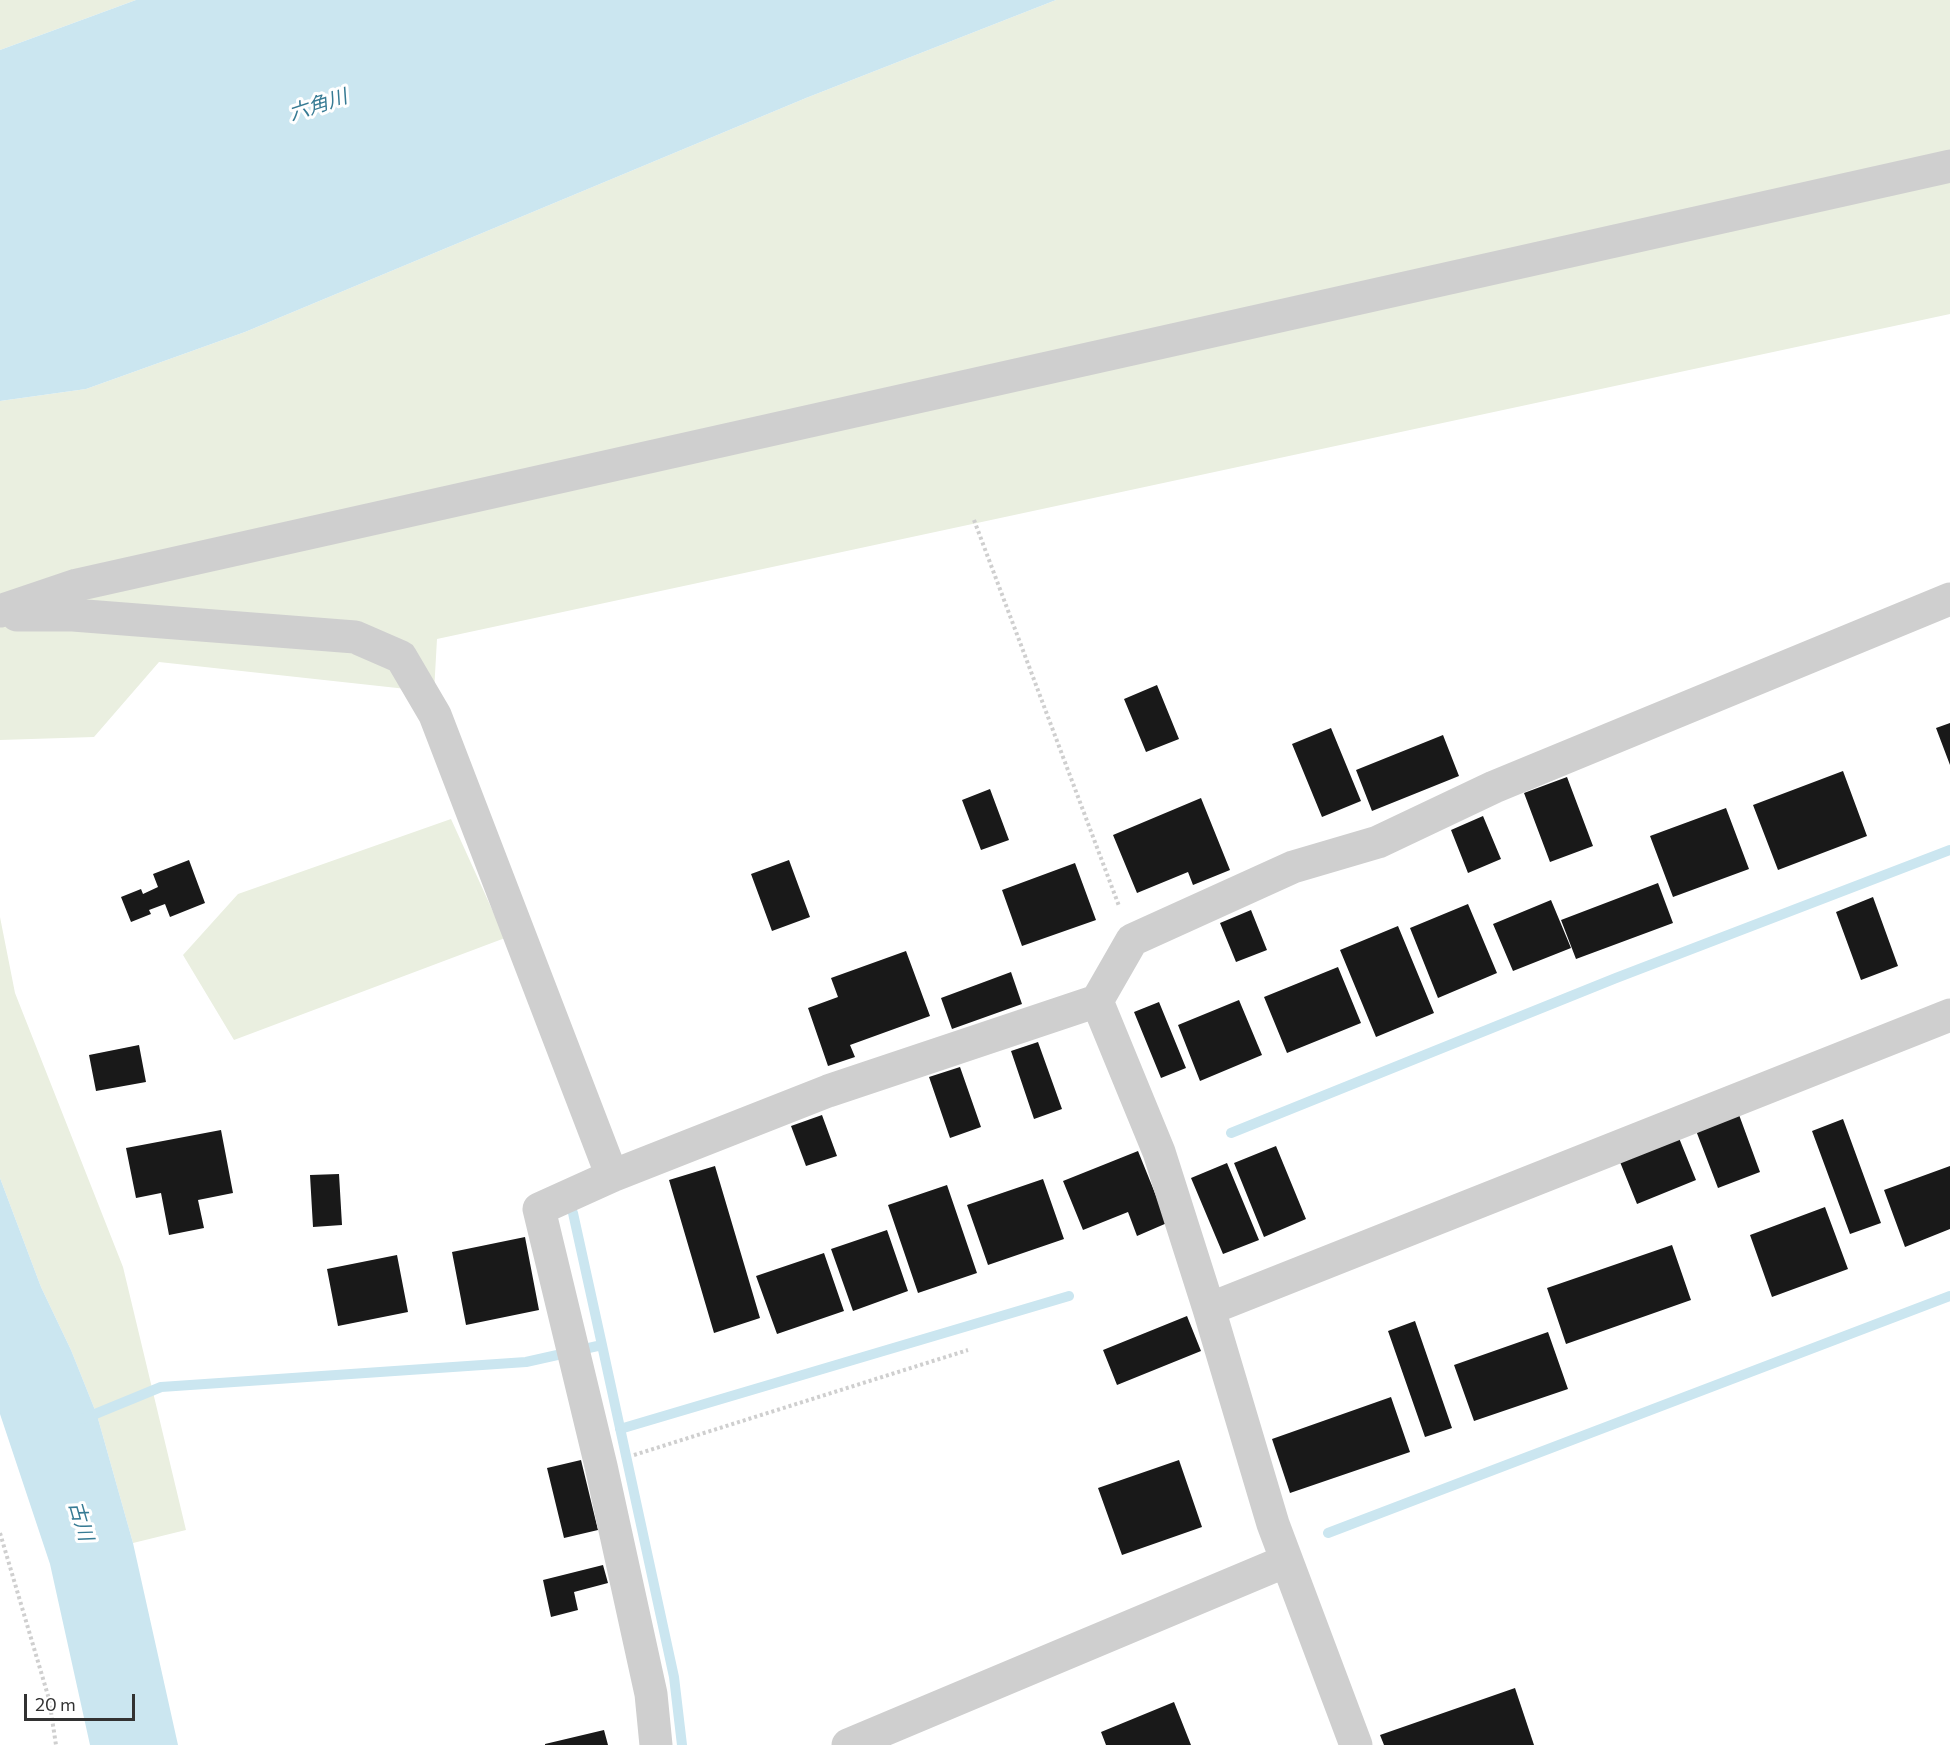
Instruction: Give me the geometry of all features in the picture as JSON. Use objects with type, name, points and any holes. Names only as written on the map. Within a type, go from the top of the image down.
[{"type":"street","points":[[0,611],[89,582],[1950,166]]},
{"type":"street","points":[[656,1745],[651,1694],[539,1209],[612,1176],[828,1091],[1097,1001],[1132,940],[1293,867],[1378,842],[1494,788],[1950,598]]},
{"type":"street","points":[[0,615],[73,615],[355,637],[401,657],[435,715],[612,1176]]},
{"type":"street","points":[[1097,1001],[1159,1152],[1209,1309],[1273,1524],[1356,1745]]},
{"type":"street","points":[[1209,1309],[1950,1015]]},
{"type":"street","points":[[848,1745],[1286,1561]]},
{"type":"path","points":[[974,520],[1132,940]]},
{"type":"path","points":[[655,1449],[968,1350]]},
{"type":"path","points":[[0,1533],[49,1699],[56,1745]]},
{"type":"shaded area","points":[[0,0],[136,0],[0,50]]},
{"type":"shaded area","points":[[1056,0],[1950,0],[1950,314],[437,639],[434,692],[159,662],[94,737],[0,740],[0,401],[86,389],[245,332],[806,98]]},
{"type":"shaded area","points":[[451,819],[505,938],[234,1040],[183,955],[238,894]]},
{"type":"shaded area","points":[[0,917],[15,993],[123,1267],[186,1530],[133,1543],[97,1415],[71,1350],[41,1287],[0,1178]]},
{"type":"water","name":"六角川","points":[[136,0],[1056,0],[806,98],[245,332],[86,389],[0,401],[0,50]]},
{"type":"water","name":"古川","points":[[0,1178],[41,1287],[71,1350],[97,1415],[133,1543],[178,1745],[90,1745],[50,1564],[0,1414]]},
{"type":"building","points":[[1157,685],[1179,739],[1146,752],[1124,699]]},
{"type":"building","points":[[1950,723],[1950,765],[1936,728]]},
{"type":"building","points":[[1331,728],[1361,801],[1322,817],[1292,744]]},
{"type":"building","points":[[1443,735],[1459,776],[1372,811],[1356,770]]},
{"type":"building","points":[[1843,771],[1867,836],[1778,870],[1753,805]]},
{"type":"building","points":[[1567,777],[1593,846],[1550,862],[1524,793]]},
{"type":"building","points":[[990,789],[1009,840],[981,850],[962,800]]},
{"type":"building","points":[[1201,798],[1230,870],[1193,885],[1188,872],[1137,893],[1113,835]]},
{"type":"building","points":[[1726,808],[1749,869],[1673,897],[1650,836]]},
{"type":"building","points":[[1483,816],[1501,859],[1468,873],[1451,830]]},
{"type":"building","points":[[189,860],[205,903],[170,917],[165,904],[149,910],[151,914],[131,922],[121,897],[141,889],[143,894],[158,887],[153,874]]},
{"type":"building","points":[[789,860],[810,917],[772,931],[751,874]]},
{"type":"building","points":[[1075,863],[1096,920],[1022,946],[1002,890]]},
{"type":"building","points":[[1658,883],[1673,923],[1576,959],[1561,920]]},
{"type":"building","points":[[1873,897],[1898,966],[1861,980],[1836,912]]},
{"type":"building","points":[[1551,900],[1571,948],[1513,971],[1493,924]]},
{"type":"building","points":[[1468,904],[1497,973],[1438,998],[1410,928]]},
{"type":"building","points":[[1251,910],[1267,950],[1236,962],[1220,923]]},
{"type":"building","points":[[1398,926],[1434,1013],[1376,1037],[1340,950]]},
{"type":"building","points":[[906,951],[930,1016],[850,1045],[855,1057],[828,1066],[808,1008],[838,997],[831,978]]},
{"type":"building","points":[[1338,967],[1361,1023],[1287,1053],[1264,997]]},
{"type":"building","points":[[1011,972],[1022,1004],[952,1029],[941,998]]},
{"type":"building","points":[[1239,1000],[1262,1055],[1200,1081],[1178,1025]]},
{"type":"building","points":[[1159,1002],[1186,1068],[1161,1078],[1134,1012]]},
{"type":"building","points":[[1038,1042],[1062,1109],[1034,1119],[1011,1051]]},
{"type":"building","points":[[139,1045],[146,1082],[96,1091],[89,1055]]},
{"type":"building","points":[[960,1067],[981,1127],[950,1138],[929,1077]]},
{"type":"building","points":[[1738,1112],[1760,1172],[1718,1188],[1695,1128]]},
{"type":"building","points":[[822,1115],[837,1156],[806,1166],[791,1126]]},
{"type":"building","points":[[1843,1119],[1881,1223],[1850,1234],[1812,1131]]},
{"type":"building","points":[[221,1130],[233,1193],[198,1200],[204,1228],[169,1235],[161,1193],[136,1198],[126,1148]]},
{"type":"building","points":[[1679,1138],[1696,1180],[1637,1204],[1620,1162]]},
{"type":"building","points":[[1276,1146],[1306,1219],[1264,1237],[1234,1163]]},
{"type":"building","points":[[1138,1151],[1167,1223],[1137,1236],[1128,1212],[1083,1230],[1063,1181]]},
{"type":"building","points":[[1227,1163],[1259,1240],[1223,1254],[1191,1178]]},
{"type":"building","points":[[715,1166],[760,1318],[714,1333],[669,1180]]},
{"type":"building","points":[[1950,1166],[1950,1229],[1905,1247],[1884,1190]]},
{"type":"building","points":[[339,1174],[342,1225],[313,1227],[310,1175]]},
{"type":"building","points":[[1043,1179],[1064,1239],[988,1265],[967,1205]]},
{"type":"building","points":[[947,1185],[977,1273],[918,1293],[888,1205]]},
{"type":"building","points":[[1825,1207],[1848,1269],[1772,1297],[1750,1235]]},
{"type":"building","points":[[887,1230],[908,1291],[853,1311],[831,1249]]},
{"type":"building","points":[[525,1237],[539,1310],[466,1325],[452,1252]]},
{"type":"building","points":[[1672,1245],[1691,1300],[1566,1344],[1547,1288]]},
{"type":"building","points":[[824,1253],[844,1311],[777,1334],[756,1276]]},
{"type":"building","points":[[397,1255],[408,1312],[338,1326],[327,1269]]},
{"type":"building","points":[[1187,1316],[1201,1351],[1117,1385],[1103,1350]]},
{"type":"building","points":[[1415,1321],[1452,1428],[1425,1437],[1388,1331]]},
{"type":"building","points":[[1548,1332],[1568,1389],[1474,1421],[1454,1365]]},
{"type":"building","points":[[1391,1397],[1410,1452],[1290,1493],[1272,1439]]},
{"type":"building","points":[[581,1460],[598,1530],[564,1538],[547,1468]]},
{"type":"building","points":[[1179,1460],[1202,1527],[1122,1555],[1098,1488]]},
{"type":"building","points":[[603,1565],[608,1583],[574,1592],[578,1610],[551,1617],[543,1580]]},
{"type":"building","points":[[1515,1688],[1534,1745],[1384,1745],[1380,1735]]},
{"type":"building","points":[[1174,1702],[1191,1745],[1106,1745],[1101,1732]]},
{"type":"building","points":[[604,1730],[608,1745],[545,1745],[545,1744]]},
{"type":"waterway","points":[[1231,1133],[1616,978],[1950,850]]},
{"type":"waterway","points":[[573,1213],[602,1345]]},
{"type":"waterway","points":[[620,1429],[1069,1296]]},
{"type":"waterway","points":[[1328,1533],[1950,1296]]},
{"type":"waterway","points":[[83,1419],[161,1387],[526,1362],[602,1345],[674,1677],[682,1745]]}]
